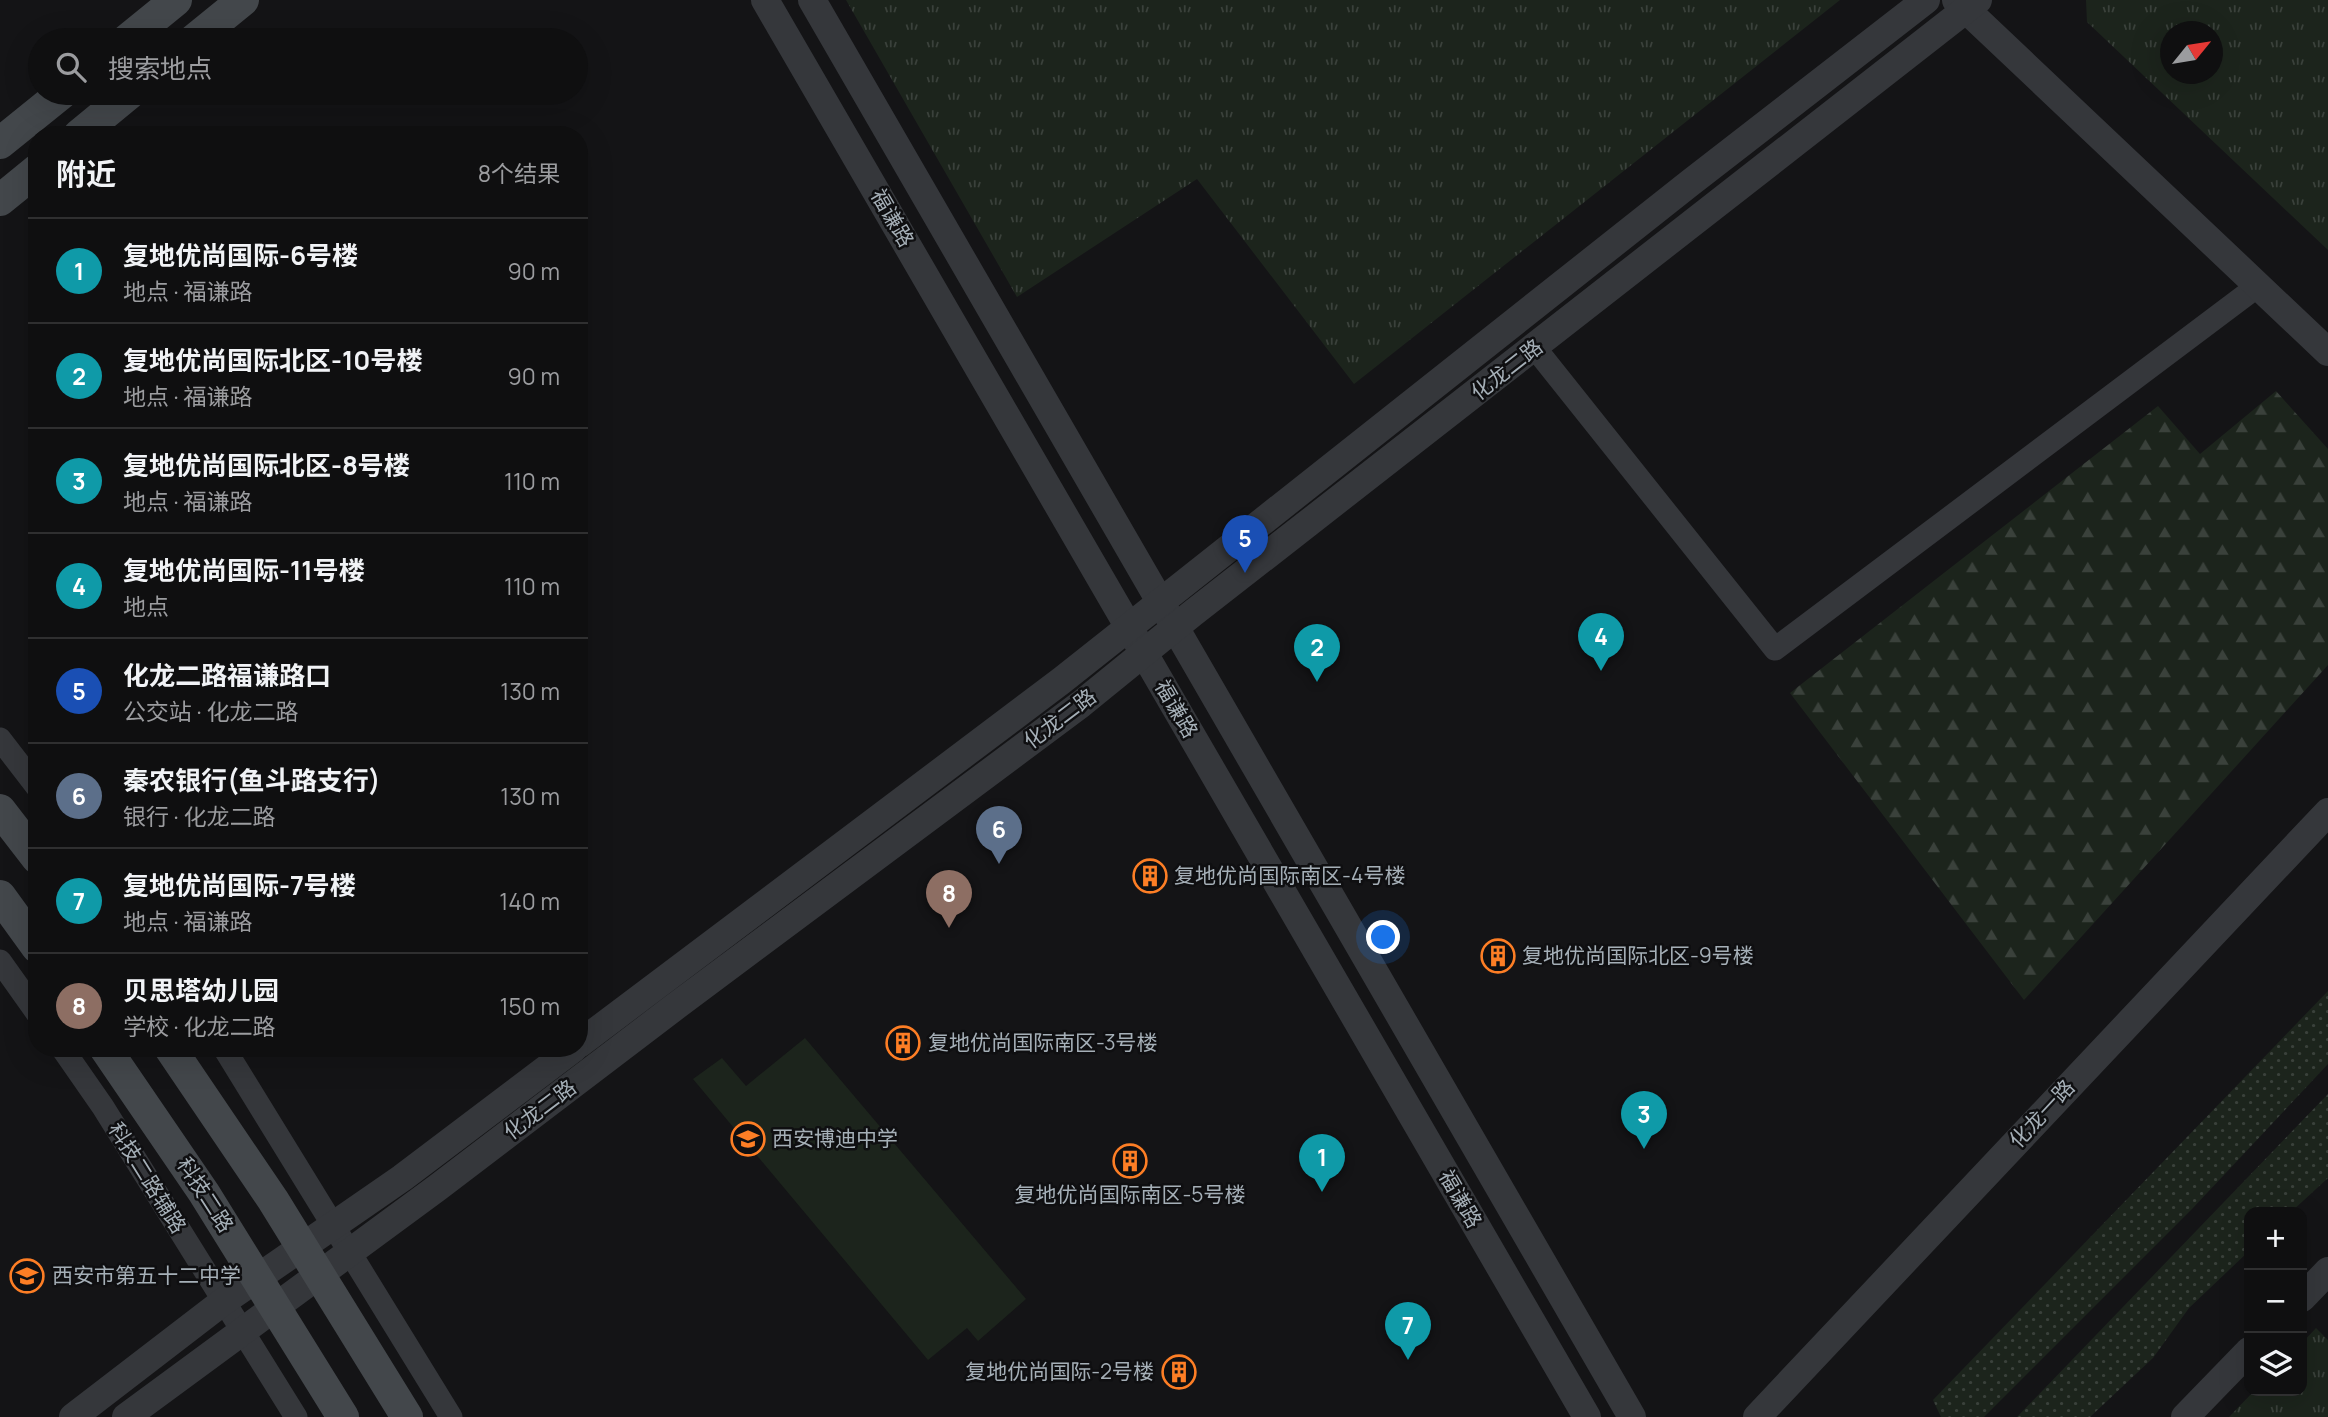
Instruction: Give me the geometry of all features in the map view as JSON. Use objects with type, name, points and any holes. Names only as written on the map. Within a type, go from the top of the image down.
[{"type":"main road","points":[[142,28],[176,0]]},
{"type":"main road","points":[[209,28],[243,0]]},
{"type":"main road","points":[[0,143],[47,105]]},
{"type":"main road","points":[[90,126],[115,105]]},
{"type":"main road","points":[[0,200],[28,177]]},
{"type":"main road","points":[[0,810],[28,846]]},
{"type":"main road","points":[[0,896],[28,935]]},
{"type":"main road","name":"科技二路","points":[[111,1057],[259,1279],[343,1417]]},
{"type":"main road","points":[[176,1057],[303,1248],[407,1417]]},
{"type":"street","name":"福谦路","points":[[765,0],[1587,1417]]},
{"type":"street","name":"福谦路","points":[[812,0],[1632,1417]]},
{"type":"street","name":"化龙二路","points":[[588,1037],[1129,627],[1926,0]]},
{"type":"street","name":"化龙二路","points":[[126,1417],[242,1329],[320,1275],[1082,704],[1175,628],[1535,348],[1967,3]]},
{"type":"street","points":[[1967,3],[2328,352]]},
{"type":"street","points":[[1535,348],[1775,649],[2259,285]]},
{"type":"street","points":[[0,739],[28,776]]},
{"type":"street","name":"化龙一路","points":[[1757,1417],[2328,812]]},
{"type":"street","points":[[0,961],[28,1000]]},
{"type":"street","name":"科技二路辅路","points":[[68,1057],[103,1107],[296,1417]]},
{"type":"street","points":[[231,1057],[452,1417]]},
{"type":"street","name":"化龙二路","points":[[73,1417],[224,1301],[334,1226],[562,1057]]},
{"type":"street","points":[[2307,1293],[2328,1271]]},
{"type":"street","points":[[2185,1417],[2244,1357]]},
{"type":"green space","points":[[846,0],[1840,0],[1354,384],[1197,179],[1017,297]]},
{"type":"green space","points":[[2086,0],[2328,0],[2328,250],[2087,22]]},
{"type":"green space","points":[[2276,391],[2328,449],[2328,665],[2024,1000],[1790,693],[2158,406],[2200,454]]},
{"type":"green space","points":[[2328,991],[2328,1064],[2192,1209],[1984,1417],[1941,1417],[1933,1400]]},
{"type":"green space","points":[[805,1038],[1026,1299],[978,1341],[967,1328],[928,1360],[693,1079],[722,1058],[746,1086]]},
{"type":"green space","points":[[2328,1094],[2328,1178],[2296,1207],[2244,1207],[2244,1256],[2189,1308],[2153,1358],[2090,1417],[2017,1417]]},
{"type":"green space","points":[[2316,1328],[2328,1340],[2328,1417],[2229,1417],[2249,1396],[2307,1396],[2307,1338]]},
{"type":"place","name":"化龙二路福谦路口","points":[[1245,573]]},
{"type":"place","name":"复地优尚国际-11号楼","points":[[1601,671]]},
{"type":"place","name":"复地优尚国际北区-10号楼","points":[[1317,682]]},
{"type":"place","name":"秦农银行(鱼斗路支行)","points":[[999,864]]},
{"type":"place","name":"复地优尚国际南区-4号楼","points":[[1150,876]]},
{"type":"place","name":"贝思塔幼儿园","points":[[949,928]]},
{"type":"place","name":"复地优尚国际北区-9号楼","points":[[1498,956]]},
{"type":"place","name":"复地优尚国际南区-3号楼","points":[[903,1043]]},
{"type":"place","name":"西安博迪中学","points":[[748,1139]]},
{"type":"place","name":"复地优尚国际北区-8号楼","points":[[1644,1149]]},
{"type":"place","name":"复地优尚国际南区-5号楼","points":[[1130,1161]]},
{"type":"place","name":"复地优尚国际-6号楼","points":[[1322,1192]]},
{"type":"place","name":"西安市第五十二中学","points":[[27,1276]]},
{"type":"place","name":"复地优尚国际-7号楼","points":[[1408,1360]]},
{"type":"place","name":"复地优尚国际-2号楼","points":[[1179,1372]]}]
